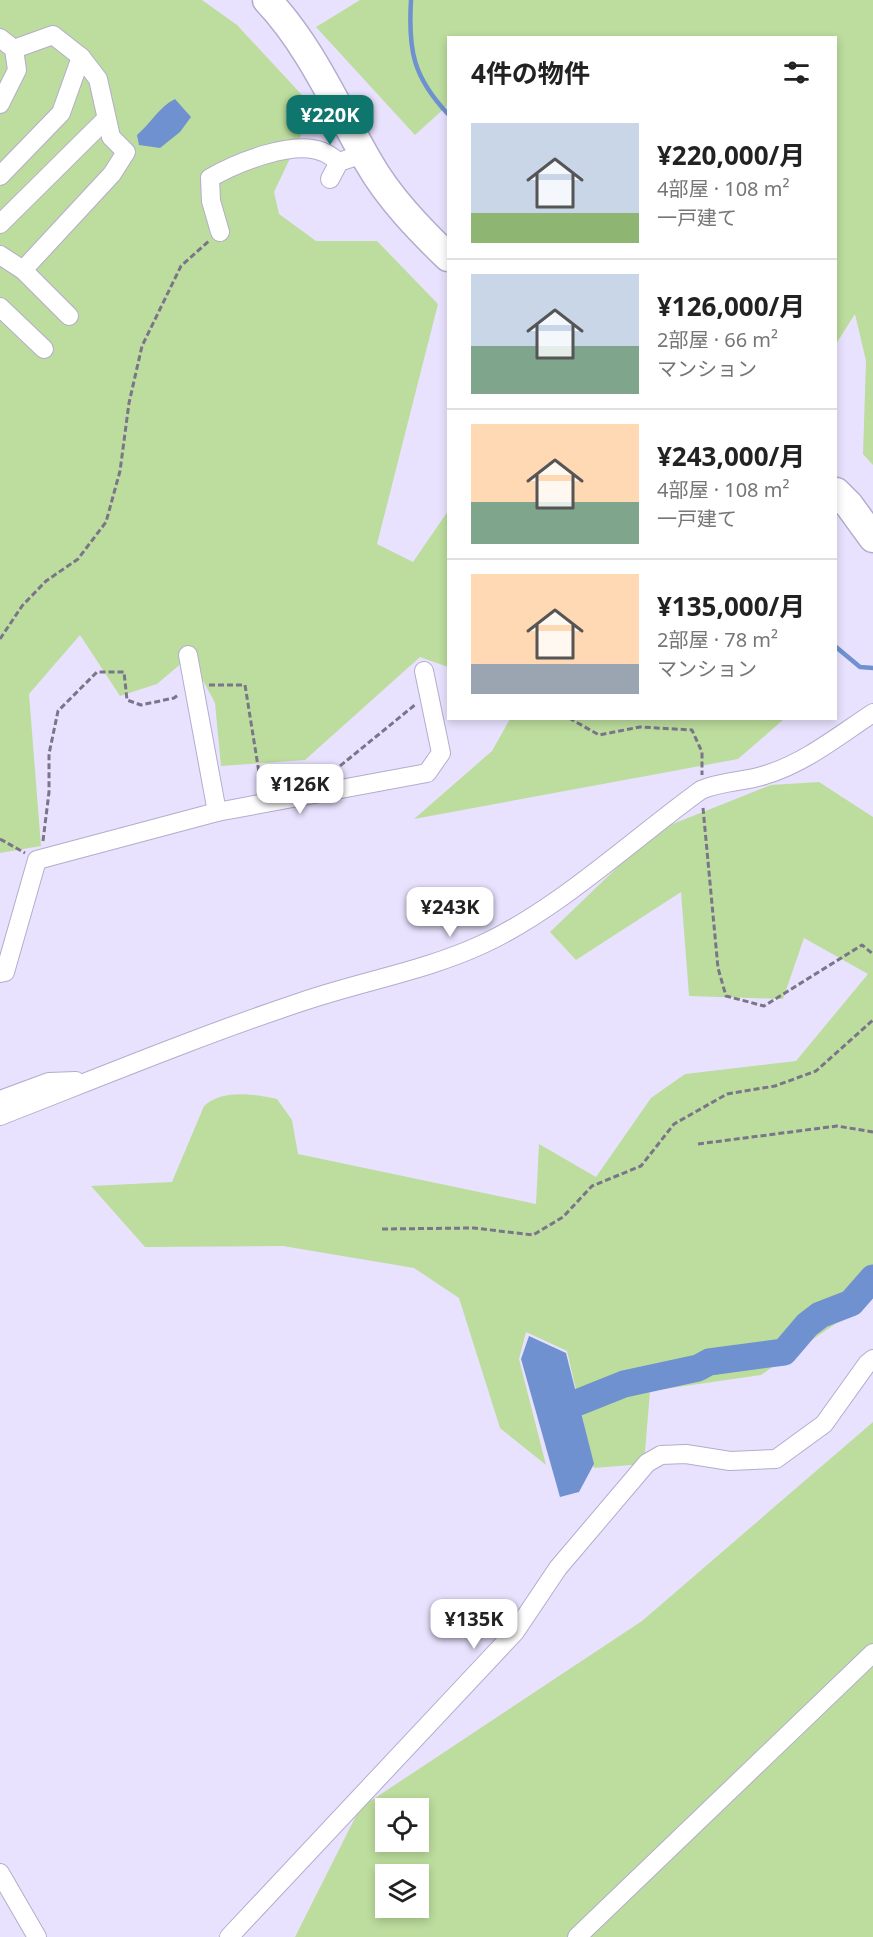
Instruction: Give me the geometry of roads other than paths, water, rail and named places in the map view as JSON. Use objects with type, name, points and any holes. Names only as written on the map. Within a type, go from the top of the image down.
[{"type":"main road","points":[[267,0],[295,32],[351,157],[392,195],[419,229],[447,256]]},
{"type":"main road","points":[[837,493],[849,505],[873,538]]},
{"type":"street","points":[[0,104],[17,70],[7,43],[52,35],[81,57],[98,79],[111,137],[126,152],[112,174],[23,270]]},
{"type":"street","points":[[0,176],[61,113],[81,57]]},
{"type":"street","points":[[0,224],[106,119]]},
{"type":"street","points":[[220,232],[211,201],[210,178],[232,166],[290,148],[351,157]]},
{"type":"street","points":[[330,179],[351,157]]},
{"type":"street","points":[[0,255],[23,270],[69,316]]},
{"type":"street","points":[[0,307],[44,349]]},
{"type":"street","points":[[188,655],[217,812]]},
{"type":"street","points":[[0,972],[5,972],[37,860],[217,812],[426,773],[441,753],[424,671]]},
{"type":"street","points":[[0,1116],[250,1019],[446,959],[484,944],[518,926],[556,900],[701,789],[715,784],[763,776],[799,762],[873,713]]},
{"type":"street","points":[[0,1100],[50,1082],[90,1080]]},
{"type":"street","points":[[229,1937],[515,1632],[558,1568],[648,1463],[661,1455],[686,1454],[730,1461],[776,1459],[824,1424],[873,1359]]},
{"type":"street","points":[[577,1937],[873,1653]]},
{"type":"street","points":[[0,1873],[37,1937]]},
{"type":"water","points":[[175,99],[191,117],[180,132],[160,148],[139,145],[137,135],[164,106]]},
{"type":"water","points":[[529,1336],[566,1353],[594,1464],[579,1492],[560,1497],[521,1359]]},
{"type":"waterway","points":[[411,0],[411,34],[415,62],[427,88],[447,113]]},
{"type":"waterway","points":[[837,648],[860,667],[873,668]]},
{"type":"waterway","points":[[579,1402],[624,1384],[698,1368],[709,1362],[784,1352],[807,1325],[820,1315],[851,1303],[873,1278]]}]
